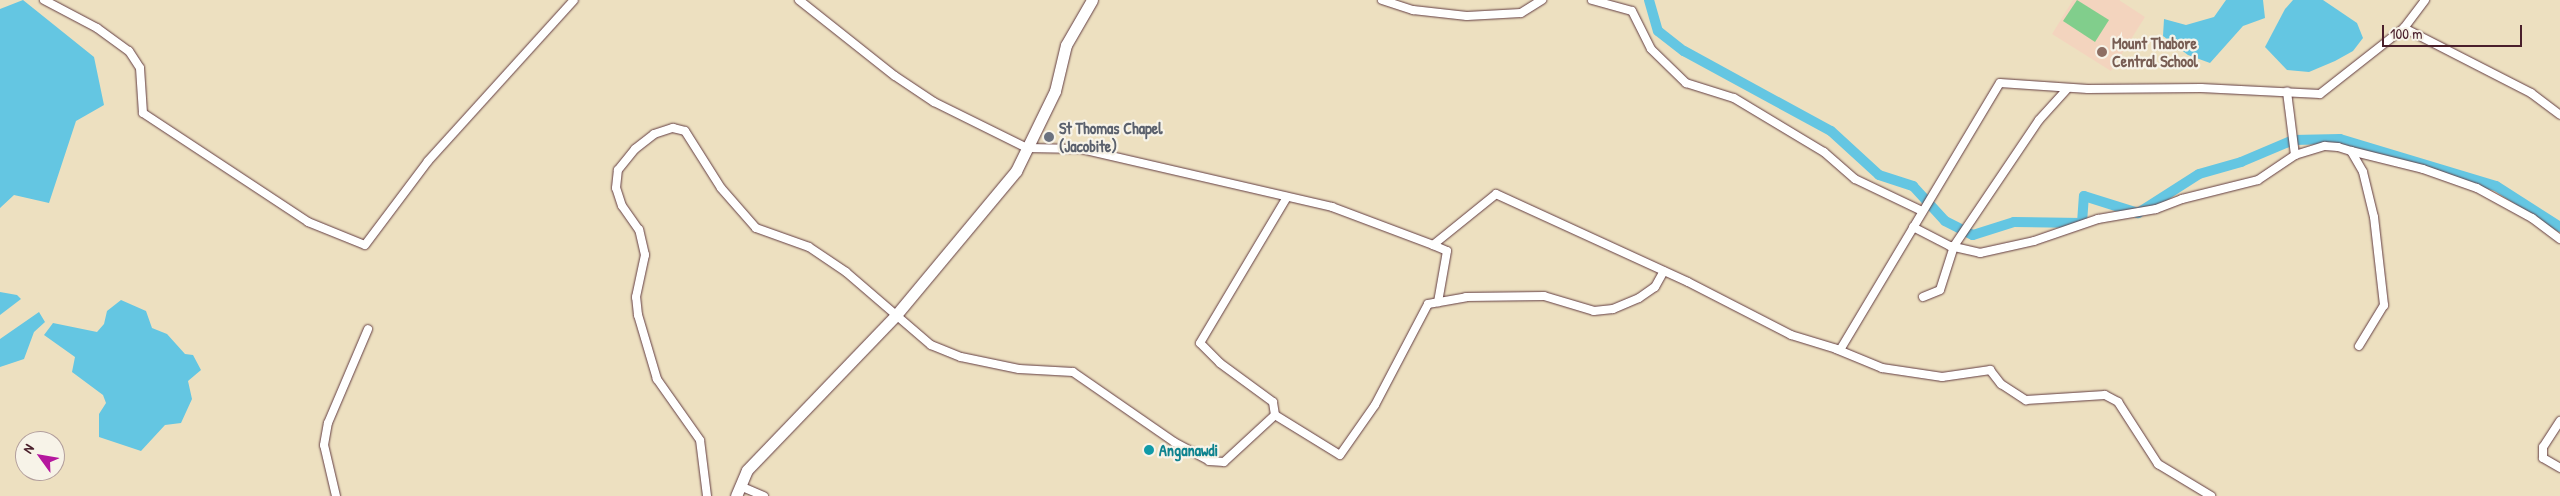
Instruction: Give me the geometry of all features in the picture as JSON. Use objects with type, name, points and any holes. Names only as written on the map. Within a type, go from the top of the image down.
[{"type":"main road","points":[[738,491],[747,470],[896,315],[1016,171],[1055,91],[1066,45],[1092,0]]},
{"type":"street","points":[[44,0],[97,28],[129,51],[140,68],[143,113],[308,222],[365,245],[428,161],[574,0]]},
{"type":"street","points":[[799,0],[895,76],[934,102],[1027,148],[1081,149],[1332,207],[1447,251],[1438,302]]},
{"type":"street","points":[[1382,0],[1413,10],[1467,16],[1521,13],[1542,0]]},
{"type":"street","points":[[1592,0],[1632,11],[1651,49],[1686,83],[1734,98],[1824,152],[1855,179],[1922,211]]},
{"type":"street","points":[[1836,348],[1840,350],[2000,83],[2068,88],[2320,94],[2404,28],[2425,0]]},
{"type":"street","points":[[2404,28],[2531,93],[2560,115]]},
{"type":"street","points":[[1923,297],[1940,290],[1954,247],[2039,120],[2068,88]]},
{"type":"street","points":[[2287,92],[2295,155]]},
{"type":"street","points":[[706,496],[700,440],[657,379],[638,315],[636,297],[645,255],[639,230],[622,206],[616,188],[618,170],[635,149],[654,134],[673,128],[685,131],[721,188],[756,228],[809,248],[846,272],[931,345],[961,357],[1019,368],[1073,372],[1174,442],[1209,461],[1224,462],[1275,415],[1276,408],[1269,398],[1220,363],[1200,344],[1287,197]]},
{"type":"street","points":[[1913,227],[1954,247],[1980,252],[2034,240],[2098,219],[2156,209],[2182,199],[2258,180],[2295,155],[2325,146],[2423,169],[2477,188],[2532,218],[2560,239]]},
{"type":"street","points":[[2350,151],[2362,172],[2374,217],[2384,305],[2359,346]]},
{"type":"street","points":[[1434,245],[1496,194],[1664,271],[1791,335],[1836,348],[1882,368],[1942,376],[1990,370],[2001,384],[2026,400],[2105,395],[2118,402],[2158,464],[2212,496]]},
{"type":"street","points":[[1275,415],[1340,455],[1375,405],[1428,304],[1466,297],[1544,296],[1594,311],[1613,309],[1639,298],[1655,286],[1664,271]]},
{"type":"street","points":[[336,496],[324,445],[328,423],[368,329]]},
{"type":"street","points":[[2560,421],[2543,447],[2543,458],[2560,468]]},
{"type":"street","points":[[738,491],[764,496]]},
{"type":"shaded area","name":"Mount Thabore Central School","points":[[2073,0],[2119,0],[2145,17],[2111,71],[2052,34]]},
{"type":"green space","points":[[2077,0],[2109,20],[2095,42],[2063,21]]},
{"type":"water","points":[[23,0],[94,57],[104,105],[76,121],[49,203],[14,195],[0,208],[0,9]]},
{"type":"water","points":[[2226,0],[2263,0],[2265,18],[2243,26],[2210,63],[2188,55],[2163,36],[2164,19],[2186,25],[2214,17]]},
{"type":"water","points":[[2293,0],[2323,0],[2357,23],[2363,38],[2353,51],[2309,72],[2287,70],[2265,47],[2285,9]]},
{"type":"water","points":[[0,292],[17,295],[21,299],[0,315]]},
{"type":"water","points":[[121,300],[146,311],[152,328],[167,334],[185,354],[193,355],[201,370],[188,381],[192,399],[181,423],[165,425],[141,451],[99,437],[99,414],[106,403],[103,395],[72,372],[75,357],[44,335],[53,323],[97,332],[104,324],[107,311]]},
{"type":"water","points":[[39,312],[45,322],[34,332],[24,359],[0,367],[0,339]]},
{"type":"waterway","points":[[1649,0],[1658,31],[1684,51],[1831,131],[1879,175],[1913,186],[1945,221],[1973,235],[2014,222],[2082,223],[2084,196],[2138,213],[2199,174],[2241,162],[2293,140],[2340,139],[2496,186],[2560,227]]},
{"type":"place","name":"Mount Thabore Central School","points":[[2102,52]]},
{"type":"place","name":"St Thomas Chapel (Jacobite)","points":[[1049,137]]},
{"type":"place","name":"Anganawdi","points":[[1149,450]]}]
